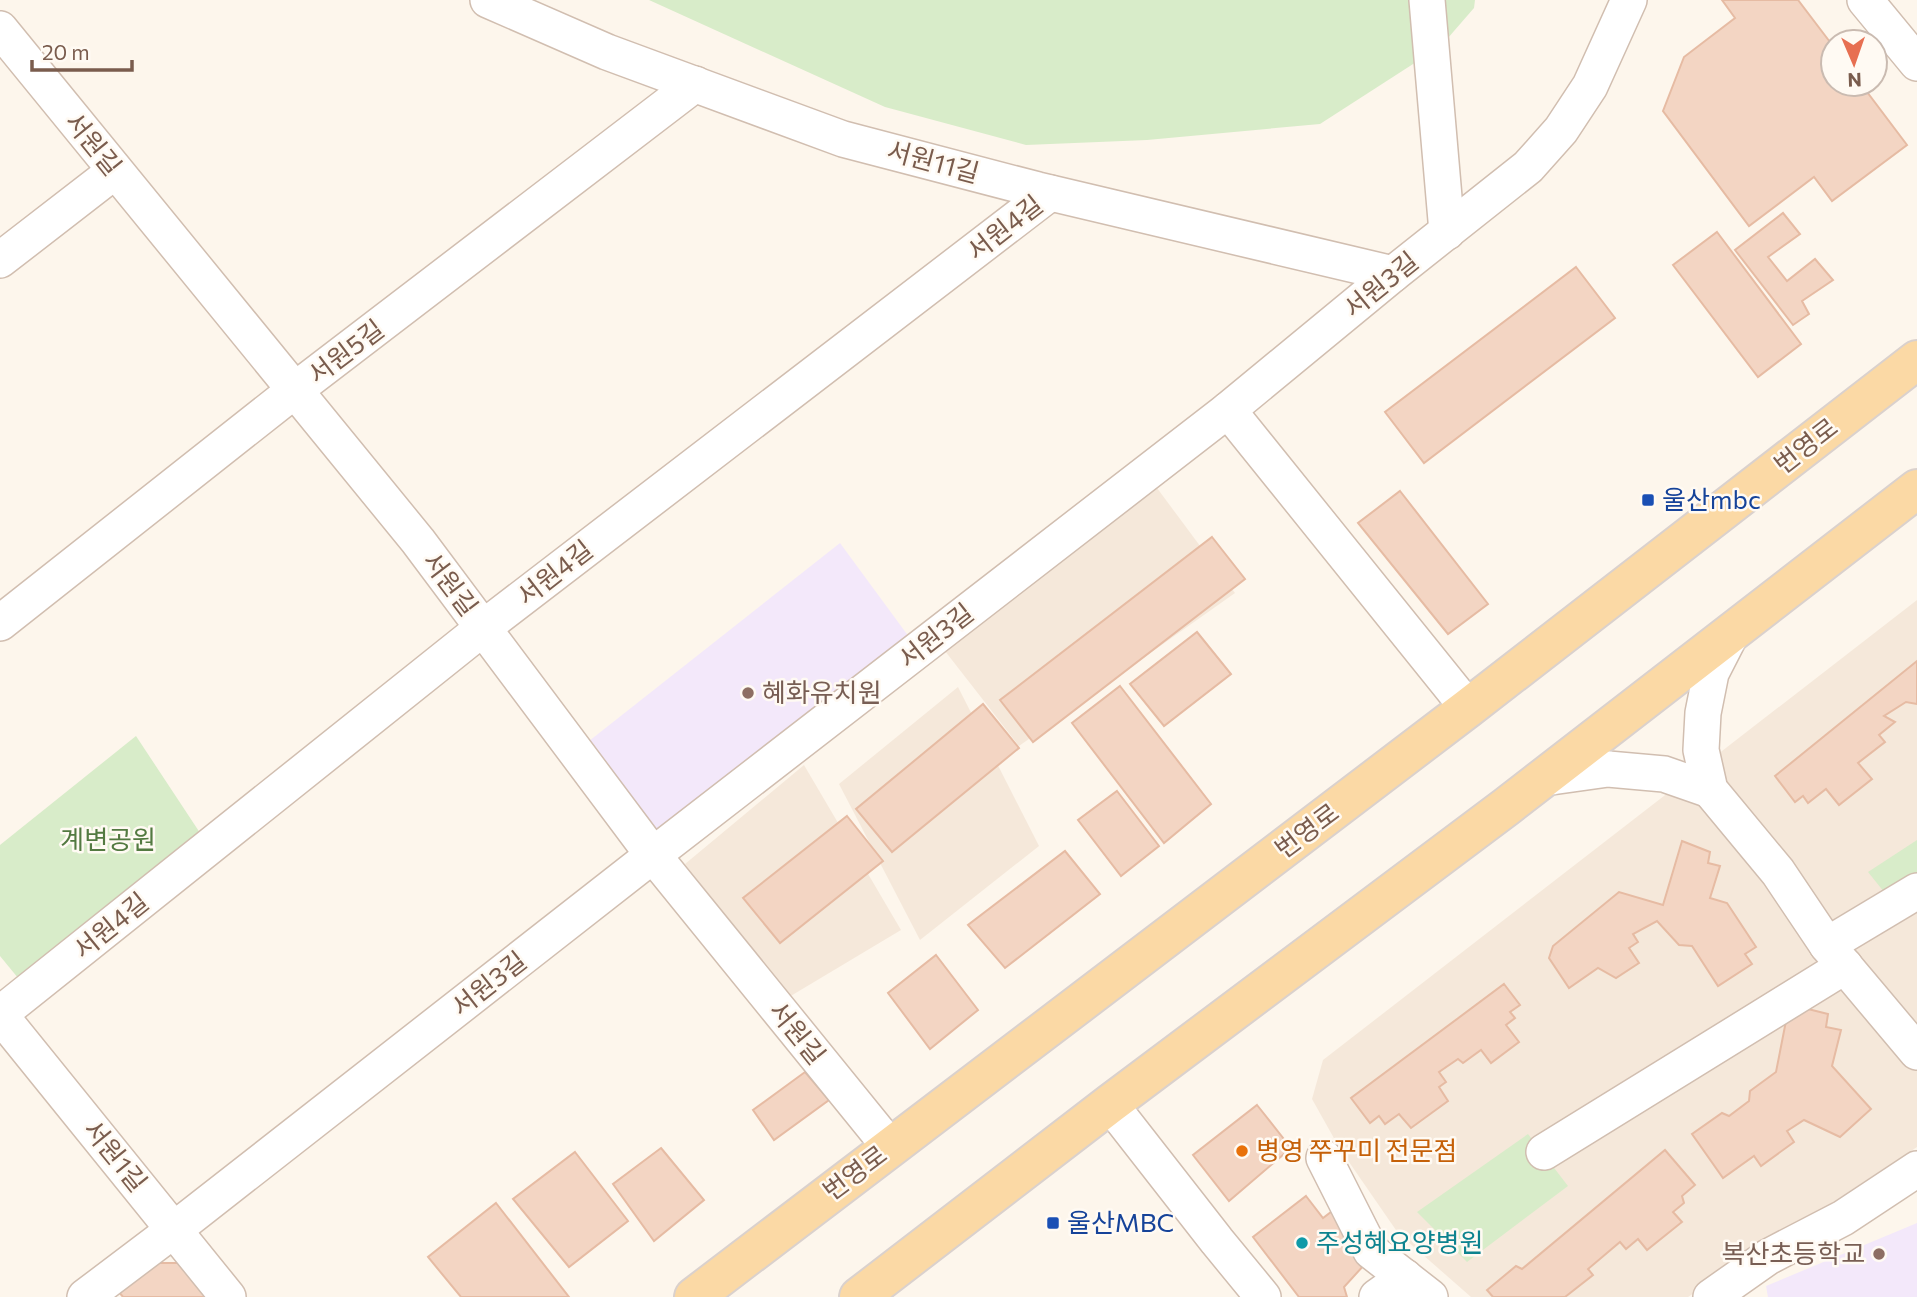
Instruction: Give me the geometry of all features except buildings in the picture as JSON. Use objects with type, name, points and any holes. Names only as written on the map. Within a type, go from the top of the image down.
[{"type":"main road","name":"번영로","points":[[694,1297],[1468,708],[1917,360]]},
{"type":"main road","points":[[859,1297],[1110,1104],[1544,778],[1917,489]]},
{"type":"street","name":"서원11길","points":[[488,0],[607,52],[843,139],[1050,193],[1393,274]]},
{"type":"street","points":[[1427,0],[1447,232]]},
{"type":"street","name":"서원3길","points":[[85,1297],[1228,410],[1528,167],[1561,130],[1590,86],[1629,0]]},
{"type":"street","points":[[1865,0],[1917,63]]},
{"type":"street","name":"서원길","points":[[0,29],[418,541],[653,855],[890,1147]]},
{"type":"street","name":"서원5길","points":[[0,623],[295,390],[695,84]]},
{"type":"street","points":[[0,260],[115,171]]},
{"type":"street","name":"서원4길","points":[[0,1015],[483,628],[1050,193]]},
{"type":"street","points":[[1228,410],[1468,708]]},
{"type":"street","points":[[1732,632],[1712,673],[1703,712],[1701,750],[1710,790],[1778,872],[1836,955],[1917,1052]]},
{"type":"street","points":[[1544,778],[1608,769],[1664,774],[1710,790]]},
{"type":"street","points":[[1544,1152],[1836,955],[1917,891]]},
{"type":"street","name":"서원1길","points":[[0,1015],[228,1297]]},
{"type":"street","points":[[1110,1104],[1263,1297]]},
{"type":"street","points":[[1324,1158],[1371,1251],[1418,1287]]},
{"type":"street","points":[[1711,1297],[1768,1257],[1843,1219],[1917,1169]]},
{"type":"street","points":[[1377,1297],[1418,1287]]},
{"type":"shaded area","points":[[1157,488],[1235,593],[1019,746],[945,651]]},
{"type":"shaded area","name":"혜화유치원","points":[[840,543],[912,641],[659,838],[584,745]]},
{"type":"shaded area","points":[[1917,600],[1917,1147],[1688,1297],[1471,1297],[1398,1233],[1340,1149],[1312,1099],[1323,1060]]},
{"type":"shaded area","points":[[958,687],[1039,846],[920,940],[839,784]]},
{"type":"shaded area","points":[[804,765],[901,930],[789,997],[685,864]]},
{"type":"shaded area","name":"복산초등학교","points":[[1917,1223],[1917,1297],[1768,1297],[1766,1286]]},
{"type":"green space","points":[[649,0],[1475,0],[1474,8],[1441,46],[1320,124],[1147,140],[1026,145],[885,107]]},
{"type":"green space","name":"계변공원","points":[[136,736],[208,845],[23,984],[0,956],[0,845]]},
{"type":"green space","points":[[1917,840],[1917,894],[1897,908],[1868,872]]},
{"type":"green space","points":[[1528,1134],[1568,1186],[1467,1262],[1417,1212]]},
{"type":"place","name":"울산mbc","points":[[1648,500]]},
{"type":"place","name":"혜화유치원","points":[[748,693]]},
{"type":"place","name":"병영 쭈꾸미 전문점","points":[[1242,1151]]},
{"type":"place","name":"울산MBC","points":[[1053,1223]]},
{"type":"place","name":"주성혜요양병원","points":[[1302,1243]]},
{"type":"place","name":"복산초등학교","points":[[1879,1254]]}]
